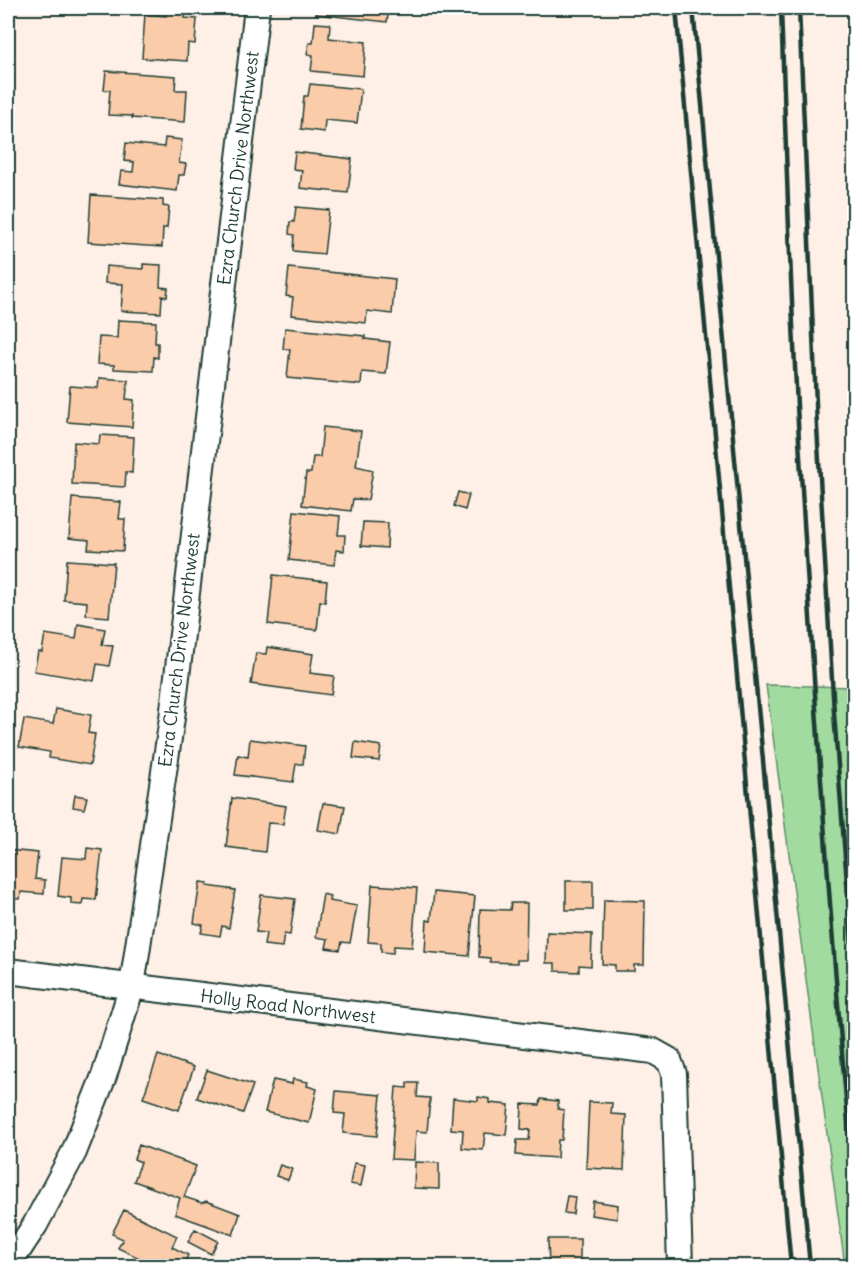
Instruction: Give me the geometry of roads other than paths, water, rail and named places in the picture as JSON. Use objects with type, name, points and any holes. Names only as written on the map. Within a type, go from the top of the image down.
[{"type":"street","name":"Ezra Church Drive Northwest","points":[[8,1266],[35,1225],[74,1152],[104,1076],[132,986],[172,718],[257,8]]},
{"type":"street","name":"Holly Road Northwest","points":[[8,971],[653,1051],[669,1060],[674,1074],[680,1266]]},
{"type":"railway","points":[[676,8],[791,1266]]},
{"type":"railway","points":[[693,8],[810,1266]]},
{"type":"railway","points":[[781,8],[793,319],[804,519],[830,901],[854,1187]]},
{"type":"railway","points":[[799,8],[817,427],[834,713],[854,974]]}]
